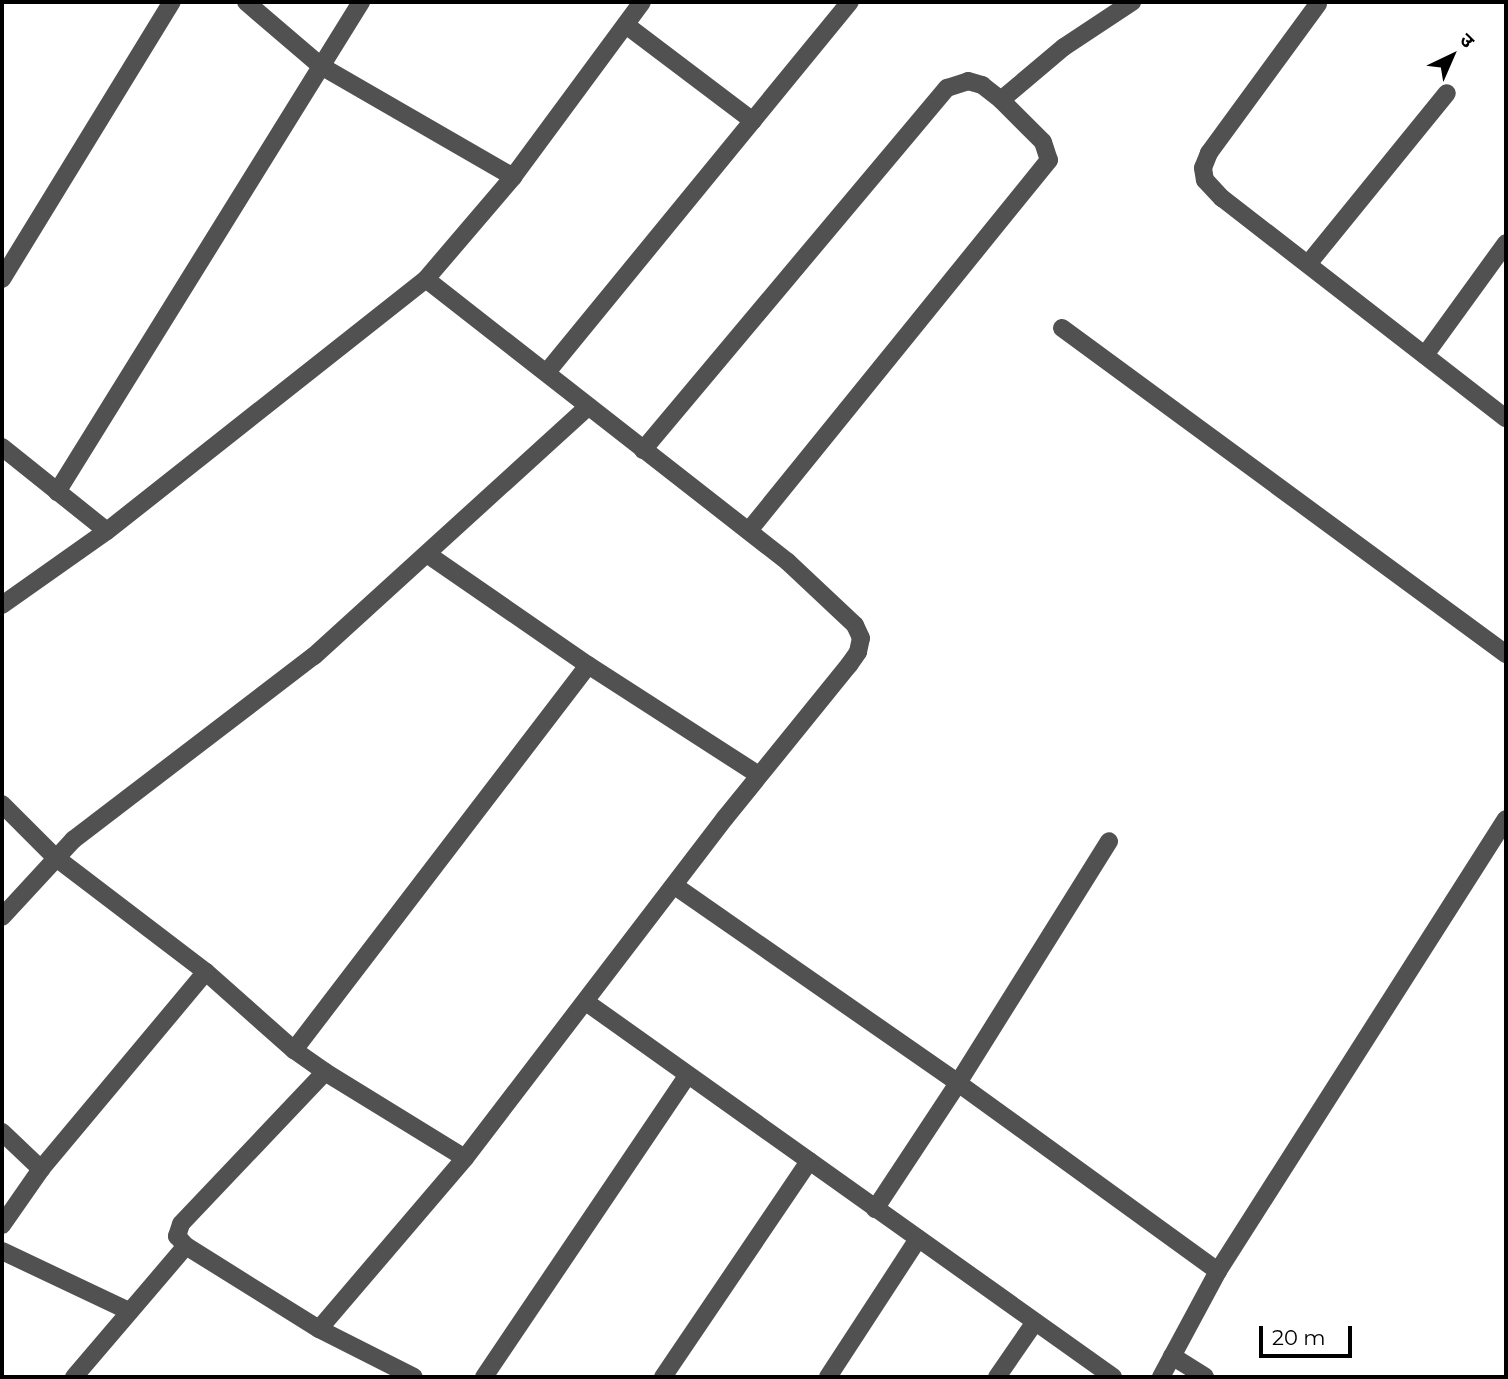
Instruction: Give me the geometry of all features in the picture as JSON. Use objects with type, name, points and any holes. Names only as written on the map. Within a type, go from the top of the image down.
[{"type":"street","points":[[2,279],[172,2]]},
{"type":"street","points":[[246,2],[321,66],[513,177]]},
{"type":"street","points":[[57,492],[361,2]]},
{"type":"street","points":[[2,605],[107,531],[426,279],[513,177],[642,2]]},
{"type":"street","points":[[547,372],[850,2]]},
{"type":"street","points":[[1001,100],[1065,47],[1132,2]]},
{"type":"street","points":[[1318,4],[1209,153],[1203,168],[1205,180],[1222,198],[1506,418]]},
{"type":"street","points":[[626,25],[753,121]]},
{"type":"street","points":[[643,450],[947,88],[968,81],[982,85],[1043,142],[1049,160],[749,531]]},
{"type":"street","points":[[1308,264],[1447,93]]},
{"type":"street","points":[[1425,355],[1506,243]]},
{"type":"street","points":[[319,1329],[465,1157],[759,775],[849,664],[858,652],[861,638],[855,625],[788,562],[426,279]]},
{"type":"street","points":[[1062,328],[1506,654]]},
{"type":"street","points":[[2,917],[55,857],[314,656],[588,407]]},
{"type":"street","points":[[2,447],[107,531]]},
{"type":"street","points":[[427,554],[588,665],[759,775]]},
{"type":"street","points":[[294,1050],[588,665]]},
{"type":"street","points":[[2,804],[55,857],[206,972],[294,1050],[325,1072],[465,1157]]},
{"type":"street","points":[[1161,1377],[1218,1271],[1506,819]]},
{"type":"street","points":[[875,1209],[958,1083],[1109,841]]},
{"type":"street","points":[[675,886],[958,1083],[1218,1271]]},
{"type":"street","points":[[2,1225],[41,1169],[206,972]]},
{"type":"street","points":[[586,1002],[1113,1377]]},
{"type":"street","points":[[325,1072],[181,1224],[177,1236],[186,1246],[319,1329],[414,1377]]},
{"type":"street","points":[[484,1377],[688,1075]]},
{"type":"street","points":[[2,1132],[41,1169]]},
{"type":"street","points":[[663,1377],[809,1161]]},
{"type":"street","points":[[828,1377],[918,1239]]},
{"type":"street","points":[[78,1376],[129,1311],[186,1246]]},
{"type":"street","points":[[2,1251],[129,1311]]},
{"type":"street","points":[[997,1377],[1035,1322]]},
{"type":"street","points":[[1172,1356],[1205,1377]]}]
